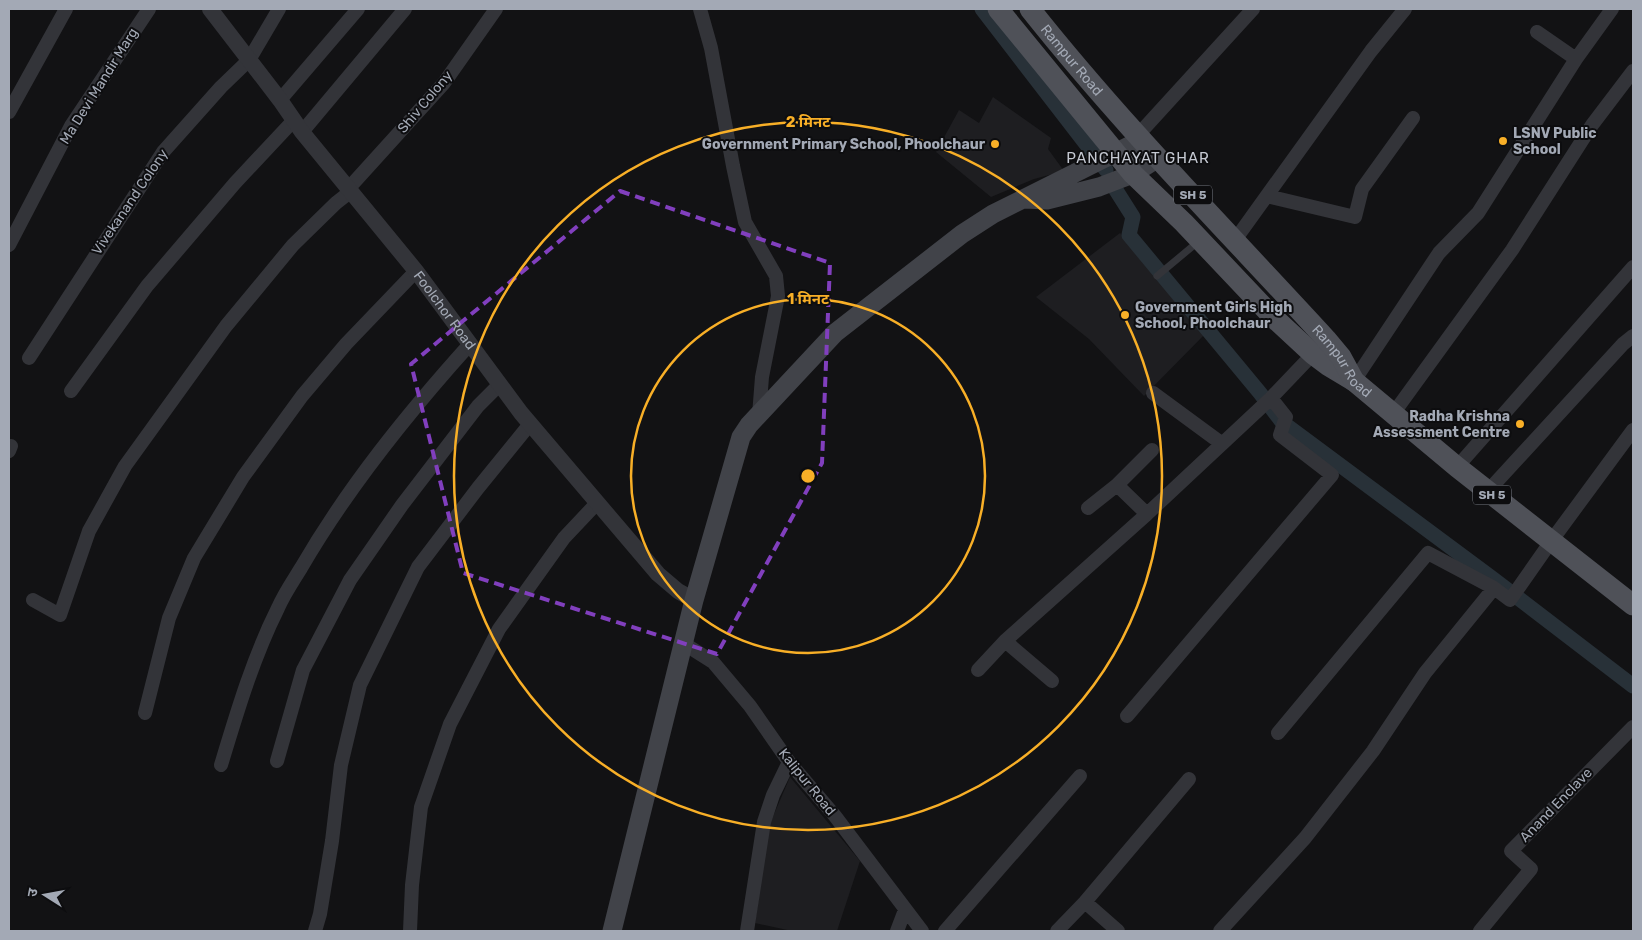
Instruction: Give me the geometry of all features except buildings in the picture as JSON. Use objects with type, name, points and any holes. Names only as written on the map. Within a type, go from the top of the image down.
[{"type":"main road","points":[[998,9],[1133,174],[1273,317],[1313,354],[1354,381]]},
{"type":"main road","name":"Rampur Road","points":[[1031,9],[1079,68],[1158,158],[1341,357],[1354,381],[1457,467],[1633,605]]},
{"type":"main road","points":[[612,931],[683,642],[741,437],[749,425],[835,333],[962,234],[993,214],[1115,152],[1140,137]]},
{"type":"main road","points":[[1024,199],[1047,200],[1099,187],[1133,174],[1158,158]]},
{"type":"street","points":[[9,112],[66,9]]},
{"type":"street","name":"Ma Devi Mandir Marg","points":[[9,245],[71,126],[149,9]]},
{"type":"street","name":"Vivekanand Colony","points":[[29,358],[163,152],[221,87],[249,60],[279,9]]},
{"type":"street","points":[[280,100],[358,9]]},
{"type":"street","points":[[71,391],[147,286],[235,182],[298,126],[405,9]]},
{"type":"street","name":"Shiv Colony","points":[[33,600],[60,615],[89,532],[125,466],[226,326],[293,244],[349,191],[444,83],[496,9]]},
{"type":"street","points":[[700,9],[710,48],[745,222],[776,276],[778,296],[762,377],[759,415]]},
{"type":"street","points":[[1140,137],[1253,9]]},
{"type":"street","points":[[1235,240],[1371,51],[1405,9]]},
{"type":"street","points":[[1354,381],[1439,253],[1478,213],[1576,59],[1612,9]]},
{"type":"street","name":"Foolchor Road","points":[[214,10],[298,126],[416,271],[530,424],[658,574],[678,591],[694,600]]},
{"type":"street","points":[[1537,32],[1576,59]]},
{"type":"street","points":[[1393,414],[1512,250],[1592,125],[1633,71]]},
{"type":"street","points":[[1267,196],[1355,217],[1362,189],[1413,118]]},
{"type":"street","points":[[1457,467],[1633,267]]},
{"type":"street","points":[[144,713],[169,618],[194,558],[243,477],[302,396],[346,344],[416,271]]},
{"type":"street","points":[[1488,491],[1623,344],[1633,336]]},
{"type":"street","points":[[221,765],[247,681],[278,608],[324,528],[383,447],[428,390],[470,344]]},
{"type":"street","points":[[978,670],[1005,641],[1147,514],[1266,402],[1313,354]]},
{"type":"street","points":[[277,761],[303,670],[350,580],[402,505],[478,406],[500,384]]},
{"type":"street","points":[[1153,393],[1222,443]]},
{"type":"street","points":[[1127,716],[1332,475],[1280,435],[1286,417],[1266,402]]},
{"type":"street","points":[[315,931],[320,914],[332,841],[341,765],[360,685],[418,568],[478,488],[530,424]]},
{"type":"street","points":[[1278,732],[1428,553],[1494,588],[1510,600],[1633,430]]},
{"type":"street","points":[[1088,508],[1117,485],[1152,450]]},
{"type":"street","points":[[1117,485],[1147,514]]},
{"type":"street","points":[[410,931],[412,885],[421,807],[450,724],[499,629],[564,538],[597,502]]},
{"type":"street","points":[[1220,931],[1306,838],[1373,751],[1425,673],[1494,588]]},
{"type":"street","points":[[1005,641],[1052,681]]},
{"type":"street","name":"Kalipur Road","points":[[683,642],[712,662],[750,706],[789,762],[835,816],[904,910],[922,931]]},
{"type":"street","name":"Anand Enclave","points":[[1480,931],[1530,869],[1512,850],[1633,726]]},
{"type":"street","points":[[747,931],[764,822],[773,794],[789,762]]},
{"type":"street","points":[[945,931],[1080,776]]},
{"type":"street","points":[[1057,931],[1086,902],[1189,779]]},
{"type":"street","points":[[1086,902],[1118,931]]},
{"type":"street","points":[[897,931],[904,910]]},
{"type":"lane","points":[[1157,276],[1200,241]]},
{"type":"highlighted area","points":[[620,191],[830,263],[822,463],[717,654],[463,573],[411,364]]},
{"type":"shaded area","name":"Government Primary School, Phoolchaur","points":[[993,97],[1051,138],[1048,149],[1064,171],[1034,179],[991,197],[936,152],[959,110],[979,123]]},
{"type":"shaded area","name":"Government Girls High School, Phoolchaur","points":[[1120,233],[1206,333],[1144,396],[1089,339],[1036,297]]},
{"type":"shaded area","points":[[790,777],[860,861],[837,931],[792,931],[755,923],[769,826]]},
{"type":"waterway","points":[[982,9],[1106,170]]},
{"type":"waterway","points":[[1114,187],[1133,217],[1129,235],[1282,422],[1492,578],[1633,686]]},
{"type":"place","name":"LSNV Public School","points":[[1503,141]]},
{"type":"place","name":"Government Primary School, Phoolchaur","points":[[995,144]]},
{"type":"place","name":"Government Girls High School, Phoolchaur","points":[[1125,315]]},
{"type":"place","name":"Radha Krishna Assessment Centre","points":[[1520,424]]},
{"type":"district","name":"PANCHAYAT GHAR","points":[[1138,158]]}]
